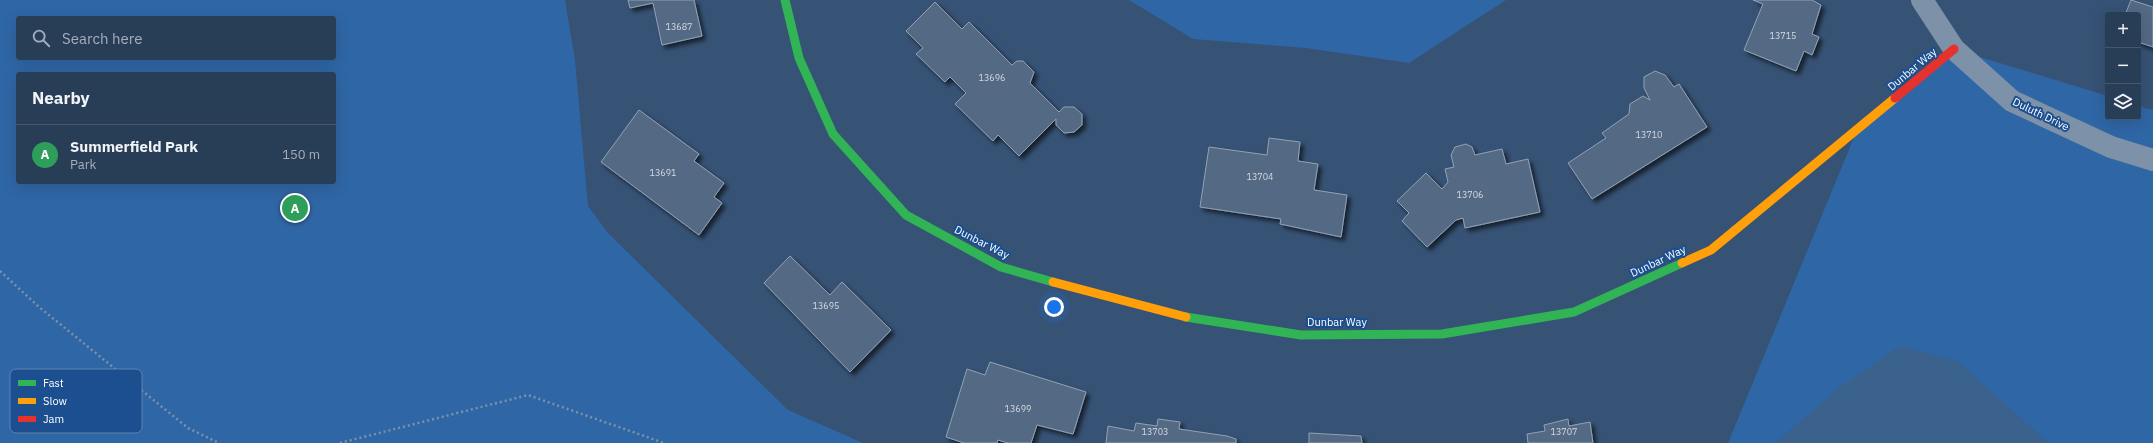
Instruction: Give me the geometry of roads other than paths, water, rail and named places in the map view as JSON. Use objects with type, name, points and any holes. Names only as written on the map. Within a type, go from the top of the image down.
[{"type":"street","name":"Dunbar Way","points":[[785,0],[799,58],[833,134],[906,216],[1001,267],[1176,316],[1301,335],[1442,334],[1574,312],[1711,250],[1954,50]]},
{"type":"street","name":"Duluth Drive","points":[[1922,0],[1954,50],[2012,101],[2111,147],[2153,160]]},
{"type":"place","name":"Summerfield Park","points":[[295,208]]}]
